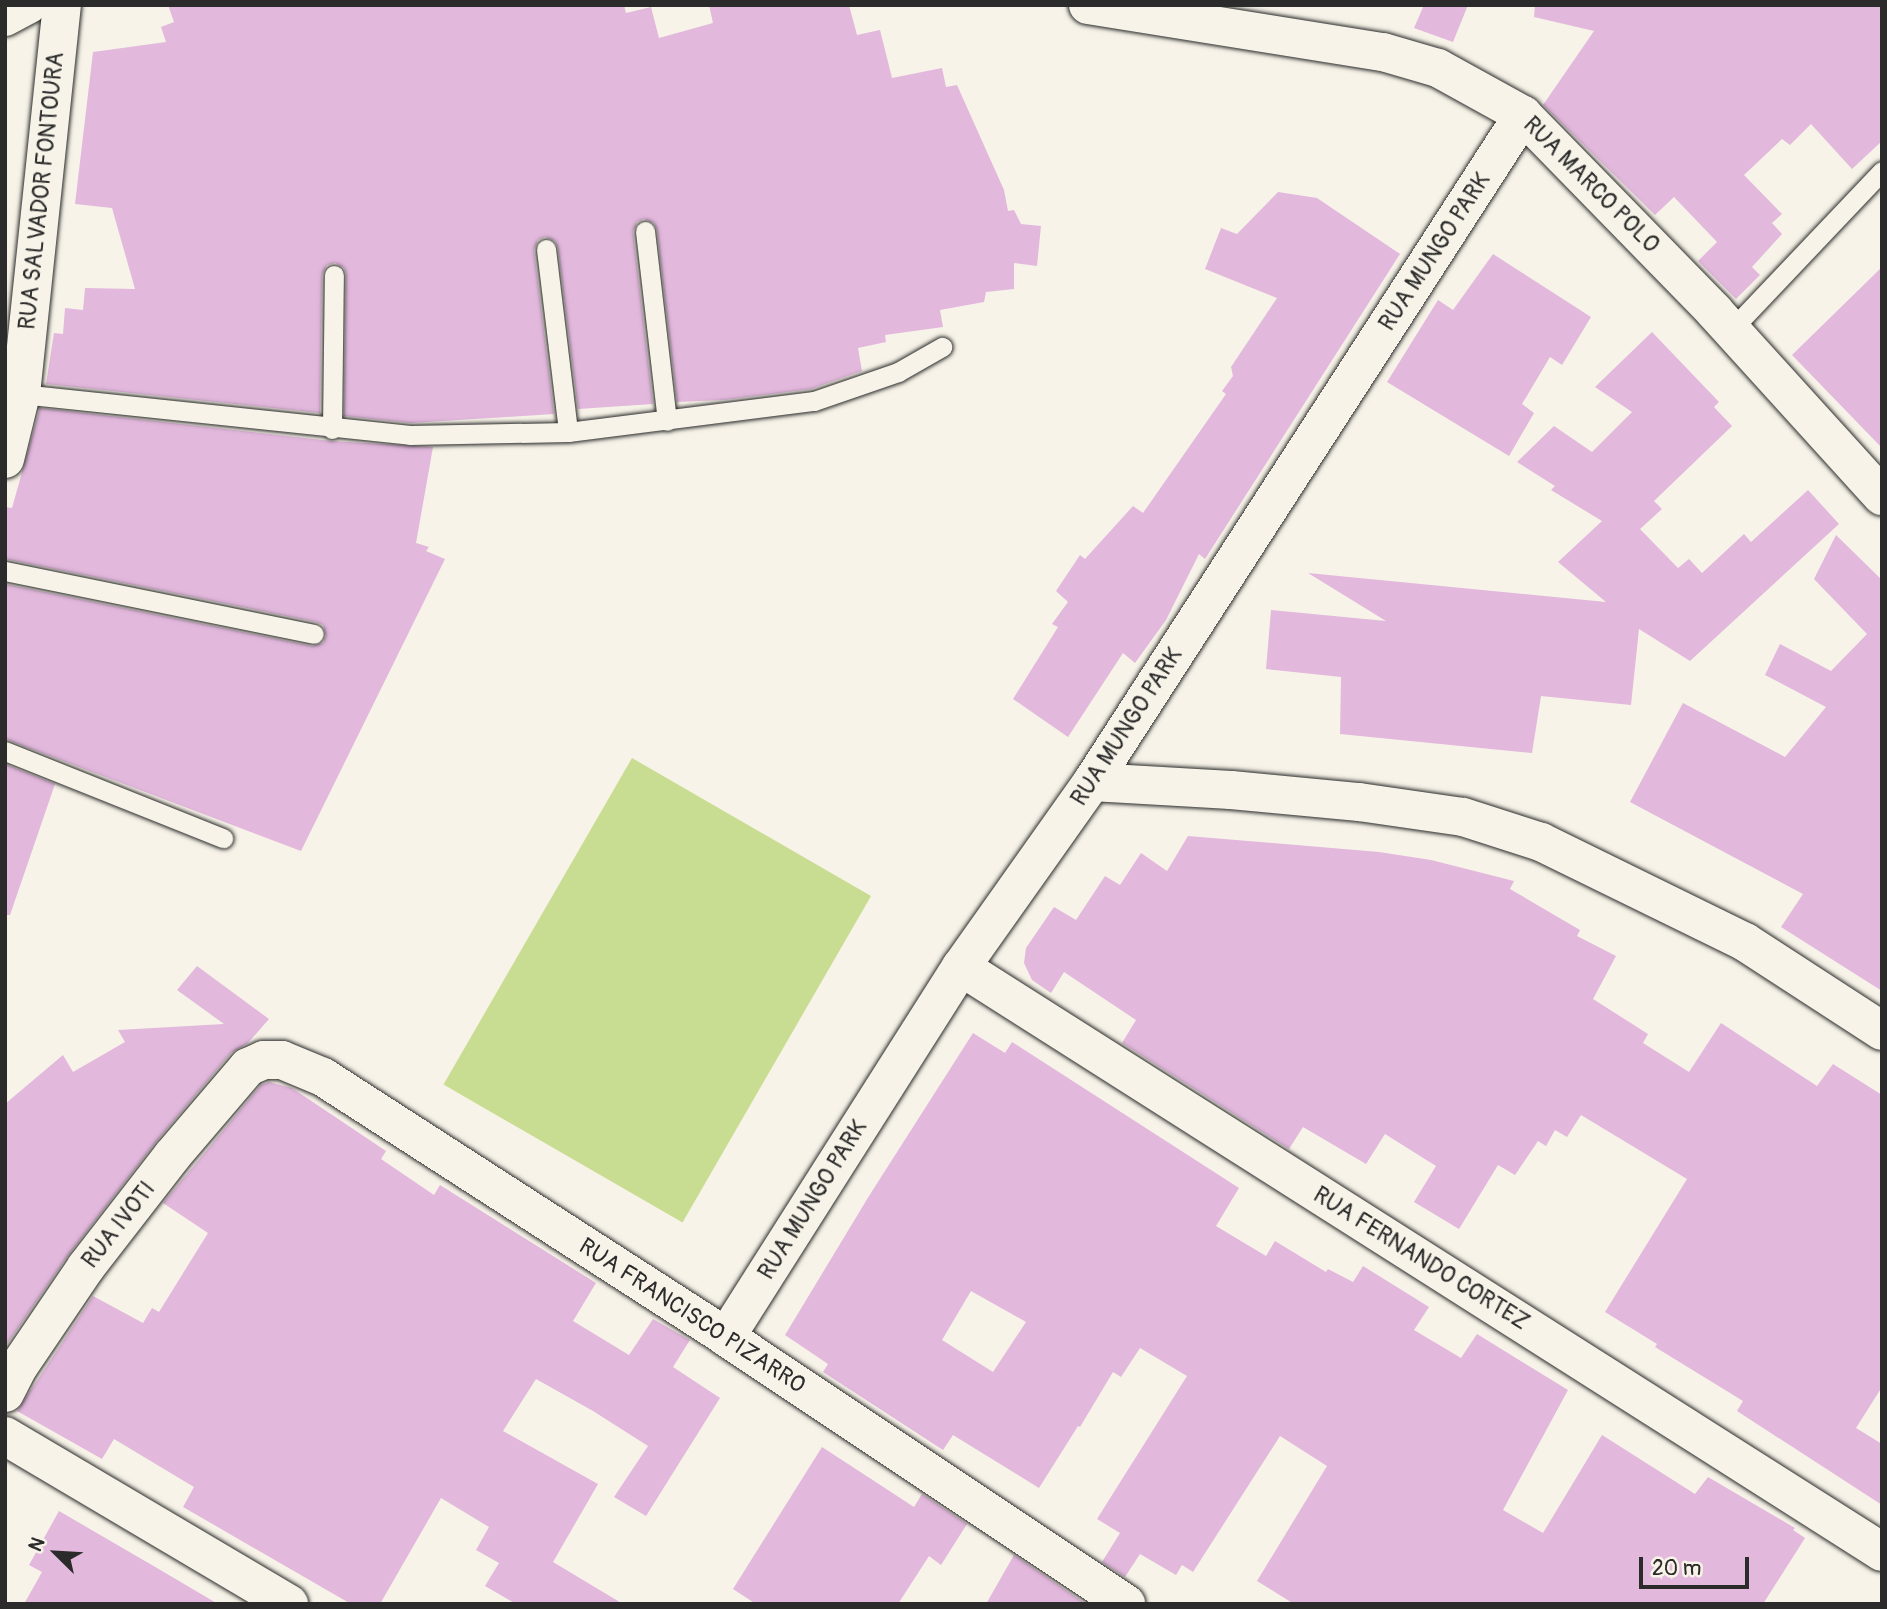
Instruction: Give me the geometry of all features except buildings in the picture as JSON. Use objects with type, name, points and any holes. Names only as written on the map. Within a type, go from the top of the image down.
[{"type":"street","points":[[5,17],[28,5]]},
{"type":"street","name":"RUA SALVADOR FONTOURA","points":[[5,459],[21,394],[62,5]]},
{"type":"street","name":"RUA MARCO POLO","points":[[1088,5],[1383,52],[1438,68],[1523,115],[1731,330],[1882,496]]},
{"type":"street","name":"RUA MUNGO PARK","points":[[726,1337],[961,967],[1092,782],[1523,115]]},
{"type":"street","points":[[1092,782],[1231,790],[1359,802],[1476,821],[1541,842],[1745,942],[1882,1031]]},
{"type":"street","name":"RUA FERNANDO CORTEZ","points":[[961,967],[1882,1552]]},
{"type":"street","name":"RUA FRANCISCO PIZARRO","points":[[248,1067],[264,1060],[282,1060],[323,1077],[726,1337],[1126,1604]]},
{"type":"street","name":"RUA IVOTI","points":[[5,1393],[19,1366],[86,1267],[172,1156],[248,1067]]},
{"type":"street","points":[[5,1436],[289,1604]]},
{"type":"lane","points":[[1731,330],[1882,171]]},
{"type":"lane","points":[[645,231],[667,421]]},
{"type":"lane","points":[[546,249],[568,432]]},
{"type":"lane","points":[[332,429],[334,275]]},
{"type":"lane","points":[[21,394],[332,429],[410,435],[568,432],[814,401],[898,372],[942,347]]},
{"type":"lane","points":[[5,571],[314,634]]},
{"type":"lane","points":[[5,751],[223,838]]},
{"type":"green space","points":[[632,758],[871,896],[683,1222],[444,1084]]}]
